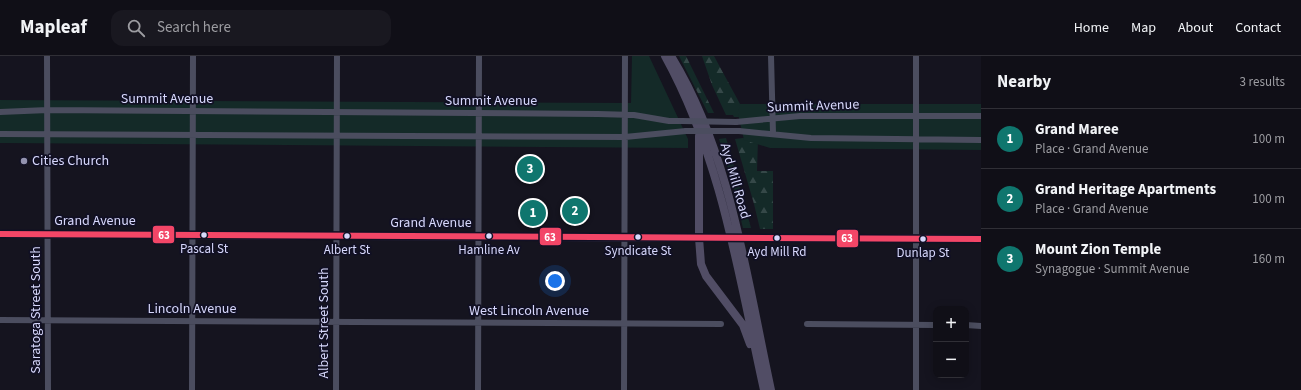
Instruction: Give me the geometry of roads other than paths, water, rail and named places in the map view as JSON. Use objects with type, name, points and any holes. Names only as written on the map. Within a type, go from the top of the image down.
[{"type":"main road","name":"Ayd Mill Road","points":[[665,56],[699,129],[716,179],[771,390]]},
{"type":"main road","name":"Ayd Mill Road","points":[[671,56],[699,109],[723,177],[752,319],[764,390]]},
{"type":"main road","points":[[699,129],[700,258],[703,269],[743,326],[760,369]]},
{"type":"main road","name":"Grand Avenue","points":[[0,234],[981,239]]},
{"type":"main road","points":[[701,238],[706,263],[710,273],[741,313],[752,319]]},
{"type":"street","name":"Saratoga Street South","points":[[47,56],[48,390]]},
{"type":"street","points":[[192,390],[193,56]]},
{"type":"street","name":"Albert Street South","points":[[336,390],[337,56]]},
{"type":"street","points":[[478,390],[479,56]]},
{"type":"street","points":[[624,390],[625,56]]},
{"type":"street","points":[[771,56],[771,119],[773,133]]},
{"type":"street","points":[[916,56],[916,390]]},
{"type":"street","name":"Summit Avenue","points":[[0,112],[48,110],[479,113],[625,115],[669,121],[736,122],[800,116],[981,116]]},
{"type":"street","name":"Summit Avenue","points":[[0,134],[625,137],[686,130],[739,130],[811,138],[981,140]]},
{"type":"street","points":[[0,320],[48,320]]},
{"type":"street","name":"Lincoln Avenue","points":[[48,320],[336,322]]},
{"type":"street","name":"West Lincoln Avenue","points":[[336,322],[721,324]]},
{"type":"street","points":[[807,324],[933,325]]},
{"type":"street","points":[[969,326],[981,326]]},
{"type":"place","name":"Cities Church","points":[[24,161]]},
{"type":"place","name":"Mount Zion Temple","points":[[530,169]]},
{"type":"place","name":"Grand Heritage Apartments","points":[[575,211]]},
{"type":"place","name":"Grand Maree","points":[[533,213]]},
{"type":"place","name":"Pascal St","points":[[204,235]]},
{"type":"place","name":"Albert St","points":[[347,236]]},
{"type":"place","name":"Hamline Av","points":[[489,236]]},
{"type":"place","name":"Syndicate St","points":[[638,237]]},
{"type":"place","name":"Ayd Mill Rd","points":[[777,238]]},
{"type":"place","name":"Dunlap St","points":[[923,239]]}]
